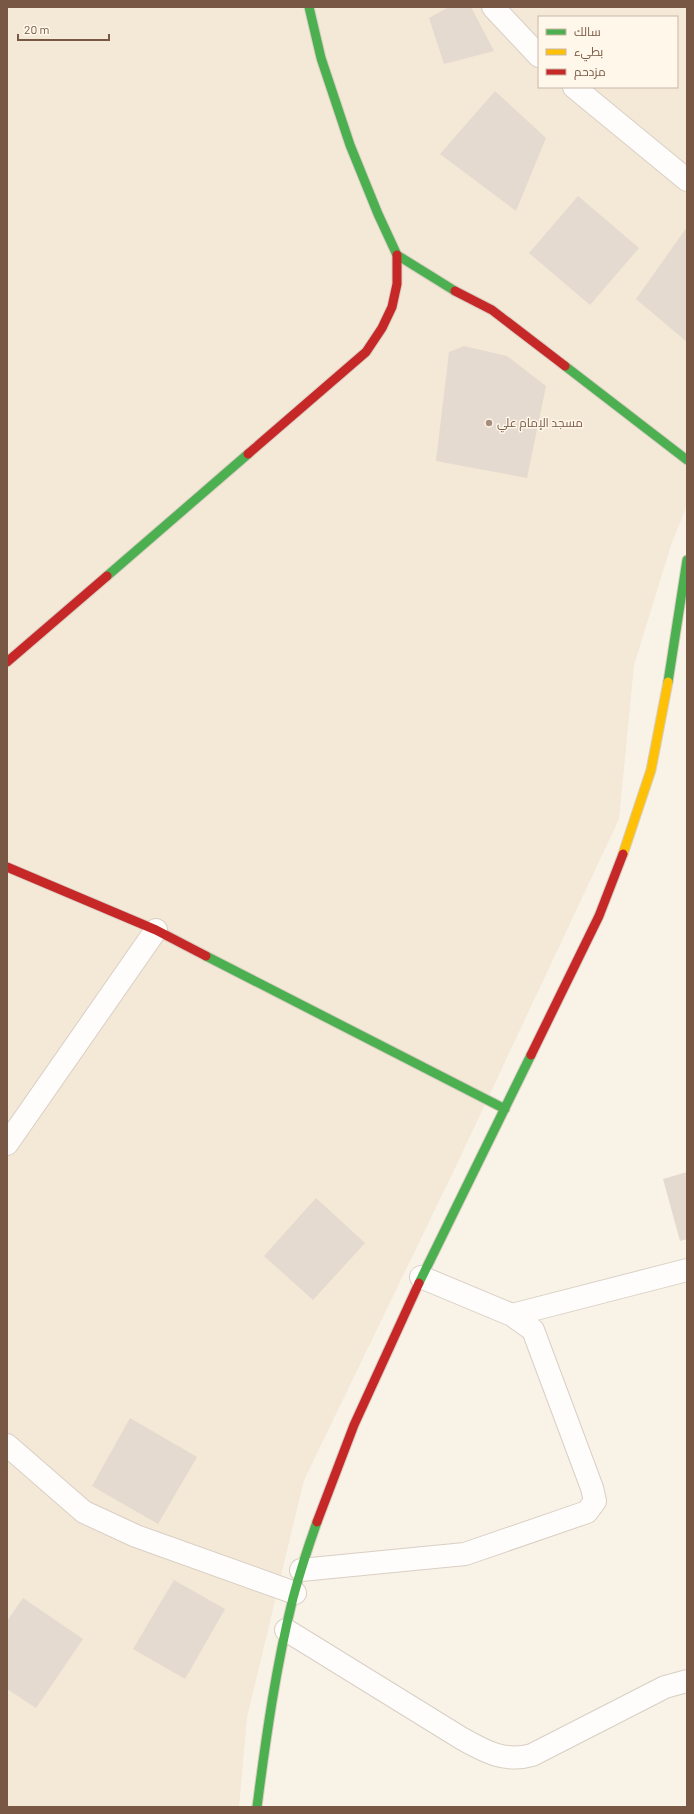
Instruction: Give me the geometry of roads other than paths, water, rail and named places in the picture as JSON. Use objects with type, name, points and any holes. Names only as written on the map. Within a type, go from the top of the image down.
[{"type":"street","points":[[7,662],[366,352],[381,330],[395,299],[398,279],[397,256],[350,146],[321,58],[309,7]]},
{"type":"street","points":[[493,7],[538,55]]},
{"type":"street","points":[[575,88],[687,180]]},
{"type":"street","points":[[397,256],[444,285],[492,310],[687,460]]},
{"type":"street","points":[[257,1807],[262,1763],[286,1630],[295,1593],[301,1570],[355,1421],[397,1326],[599,916],[629,838],[651,770],[662,714],[687,560]]},
{"type":"street","points":[[7,867],[156,930],[505,1109]]},
{"type":"street","points":[[7,1144],[156,930]]},
{"type":"street","points":[[512,1315],[687,1270]]},
{"type":"street","points":[[301,1570],[465,1554],[587,1512],[595,1501],[592,1488],[533,1330],[512,1315],[421,1277]]},
{"type":"street","points":[[7,1445],[84,1512],[136,1536],[295,1593]]},
{"type":"street","points":[[286,1630],[461,1738],[485,1752],[501,1757],[520,1759],[532,1756],[665,1687],[687,1681]]},
{"type":"place","name":"مسجد الإمام علي","points":[[489,423]]}]
